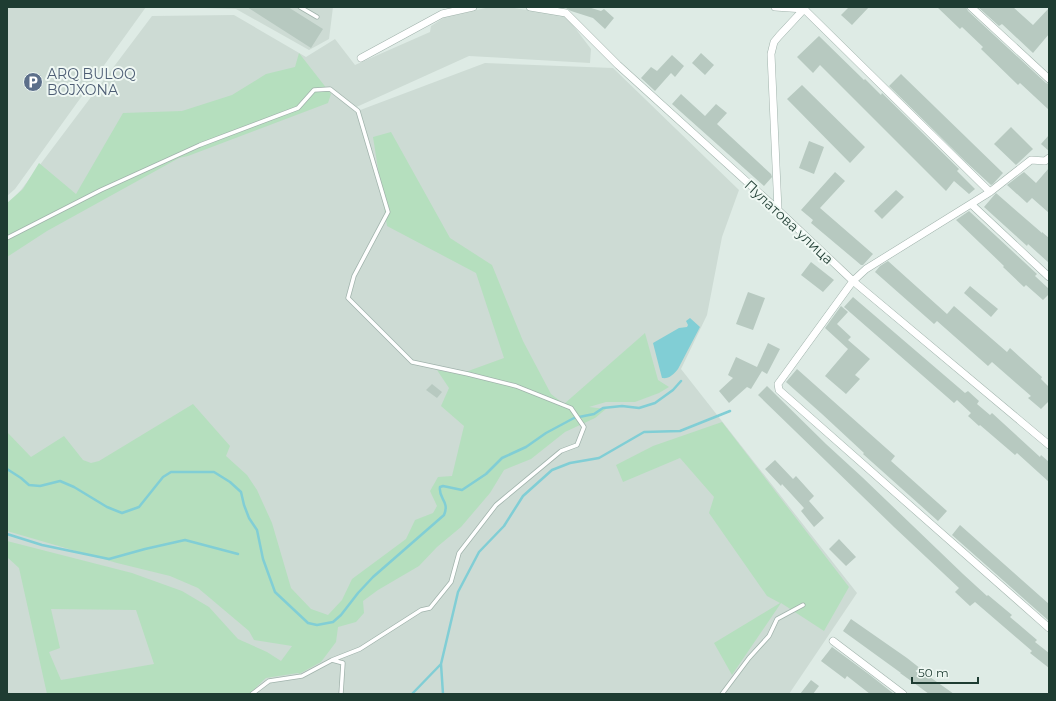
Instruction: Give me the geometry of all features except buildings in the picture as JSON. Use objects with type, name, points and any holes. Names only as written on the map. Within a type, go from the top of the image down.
[{"type":"street","points":[[362,58],[442,14],[473,7]]},
{"type":"street","name":"Пулатова улица","points":[[530,7],[566,13],[618,65],[778,210],[853,281],[1049,445]]},
{"type":"street","points":[[775,7],[805,8],[990,192]]},
{"type":"street","points":[[971,7],[1049,79]]},
{"type":"street","points":[[778,210],[771,54],[774,42],[805,8]]},
{"type":"street","points":[[1049,158],[1045,161],[1031,160],[990,192],[866,269],[853,281],[778,384],[779,390],[1049,628]]},
{"type":"street","points":[[971,204],[1049,277]]},
{"type":"street","points":[[833,641],[903,694]]},
{"type":"lane","points":[[300,7],[317,17]]},
{"type":"lane","points":[[7,238],[101,190],[200,145],[298,108],[314,90],[330,89],[358,112],[388,212],[354,276],[348,298],[412,362],[516,386],[571,408],[584,427],[577,445],[561,451],[496,505],[459,553],[451,582],[430,608],[420,610],[360,649],[332,660],[302,676],[269,681],[252,694]]},
{"type":"lane","points":[[722,694],[749,658],[769,636],[777,619],[803,605]]},
{"type":"lane","points":[[332,660],[343,663],[341,694]]},
{"type":"shaded area","name":"ARQ BULOQ BOJXONA","points":[[7,7],[146,7],[15,189],[7,196]]},
{"type":"shaded area","points":[[172,7],[333,7],[329,39],[309,50],[236,9]]},
{"type":"shaded area","points":[[490,7],[508,7],[566,16],[591,49],[590,63],[469,56],[352,109],[355,112],[485,63],[613,68],[739,190],[722,237],[707,315],[681,369],[857,593],[789,694],[7,694],[7,205],[21,190],[152,16],[234,15],[306,57],[335,39],[355,65],[430,32],[431,26],[445,17]]},
{"type":"green space","points":[[299,53],[331,94],[328,103],[188,156],[179,158],[47,231],[7,257],[7,203],[23,189],[39,163],[76,194],[123,113],[182,111],[232,95],[266,74],[295,67]]},
{"type":"green space","points":[[391,132],[450,238],[492,265],[523,341],[551,394],[564,404],[645,333],[658,380],[669,387],[659,393],[635,402],[606,402],[589,407],[606,409],[595,418],[565,432],[531,459],[504,470],[490,493],[461,527],[437,547],[419,566],[378,590],[363,601],[364,613],[356,622],[338,627],[336,642],[321,662],[299,674],[266,678],[249,694],[47,694],[19,568],[7,557],[7,541],[132,573],[182,591],[209,607],[238,639],[267,652],[281,661],[292,646],[254,640],[249,631],[198,588],[170,576],[117,563],[7,531],[7,432],[31,457],[64,436],[83,460],[91,463],[99,461],[193,404],[230,446],[226,456],[247,475],[257,490],[272,523],[291,588],[311,609],[328,615],[342,600],[352,579],[406,539],[415,520],[433,513],[437,506],[430,491],[438,477],[452,476],[464,426],[441,406],[449,388],[437,370],[460,374],[504,358],[476,273],[387,226],[373,137]],"holes":[[[51,609],[136,610],[154,664],[61,680],[49,652],[60,648]]]},
{"type":"green space","points":[[722,422],[849,587],[824,631],[781,603],[732,675],[714,643],[780,603],[767,596],[709,513],[714,497],[680,458],[623,482],[616,465],[653,446]]},
{"type":"water","points":[[690,318],[700,327],[678,369],[671,376],[662,378],[653,343],[679,328],[687,327],[688,325],[686,321]]},
{"type":"waterway","points":[[7,469],[29,485],[40,486],[60,481],[74,487],[107,507],[122,513],[139,507],[163,477],[171,472],[214,472],[230,482],[241,492],[249,518],[257,530],[263,559],[275,592],[308,623],[317,625],[333,622],[341,615],[373,577],[444,515],[446,506],[440,491],[440,487],[443,486],[462,490],[486,474],[502,458],[526,447],[546,433],[574,418],[594,414],[603,408],[622,406],[639,408],[655,403],[673,390],[681,381]]},
{"type":"waterway","points":[[443,694],[441,664],[458,592],[479,552],[504,526],[523,496],[552,470],[570,463],[599,458],[644,432],[680,431],[730,411]]},
{"type":"waterway","points":[[7,534],[42,545],[109,559],[185,540],[238,554]]},
{"type":"waterway","points":[[412,694],[441,664]]},
{"type":"place","name":"ARQ BULOQ BOJXONA","points":[[33,82]]}]
